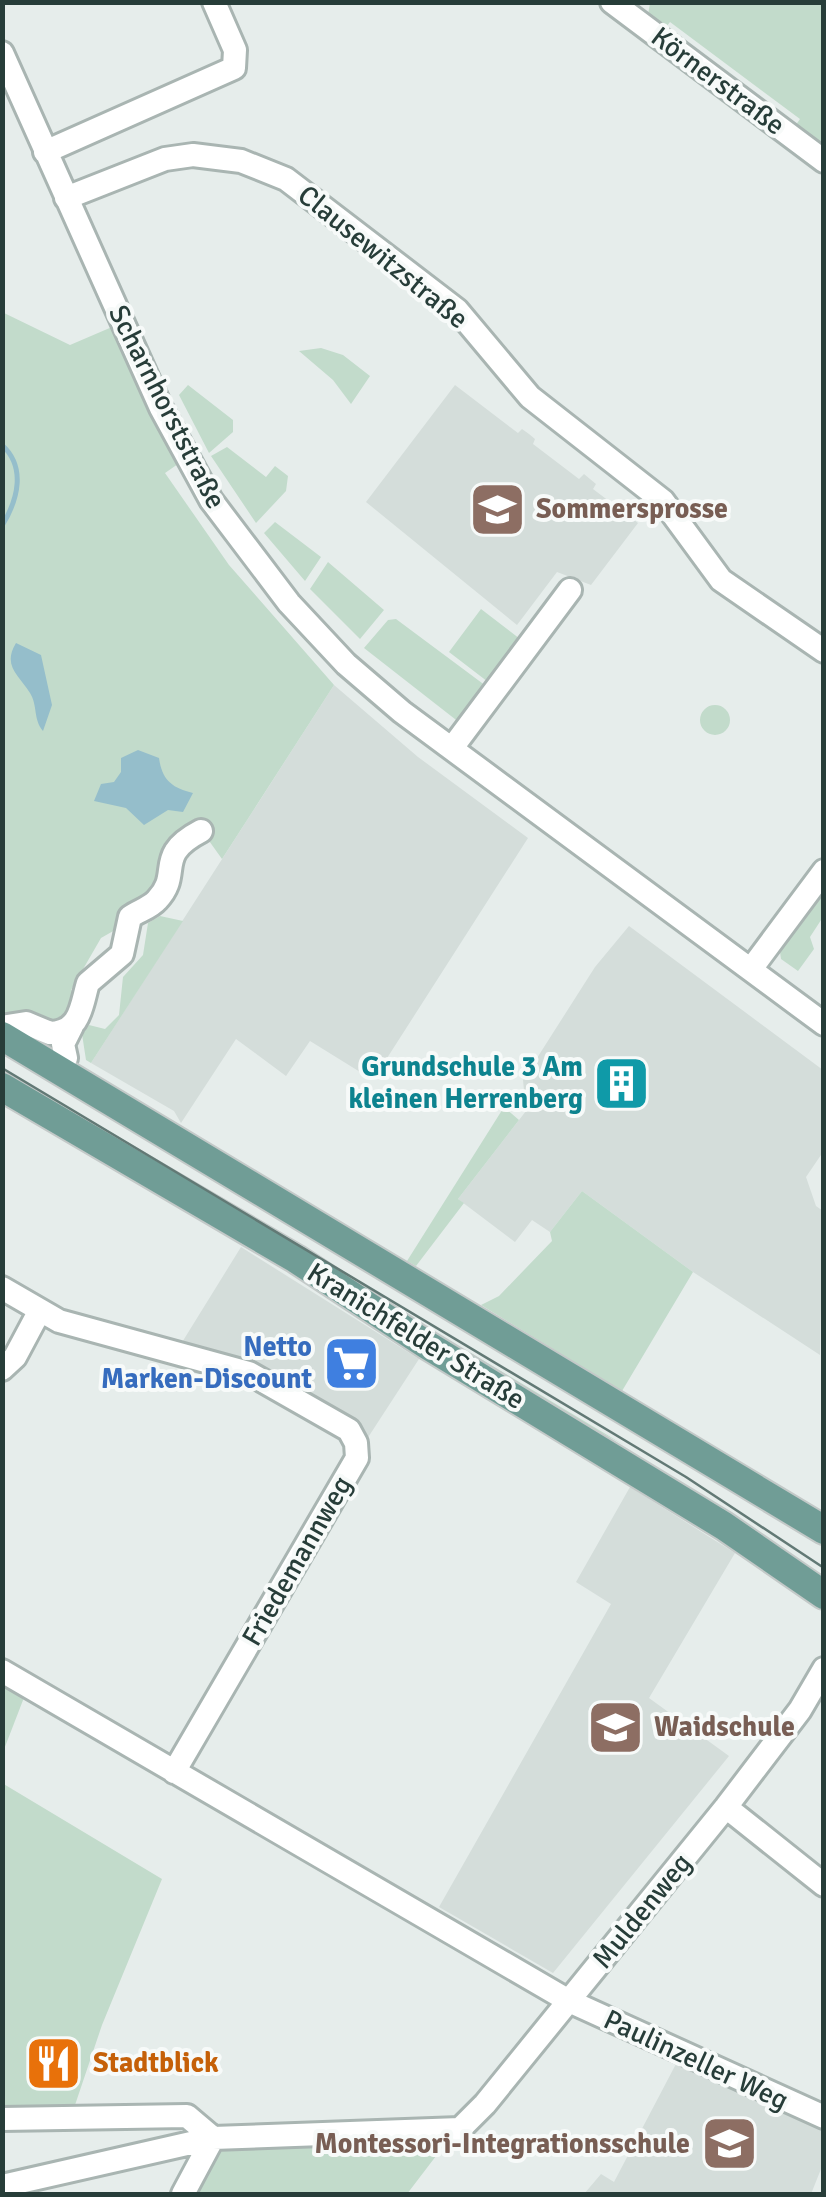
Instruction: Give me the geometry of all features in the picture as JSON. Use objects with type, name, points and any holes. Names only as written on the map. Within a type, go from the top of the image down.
[{"type":"main road","name":"Kranichfelder Straße","points":[[5,1031],[824,1530]]},
{"type":"main road","name":"Kranichfelder Straße","points":[[2,1087],[296,1259],[427,1345],[709,1517],[824,1595]]},
{"type":"street","points":[[48,157],[234,68],[235,50],[214,2]]},
{"type":"street","name":"Körnerstraße","points":[[612,2],[824,161]]},
{"type":"street","name":"Scharnhorststraße","points":[[2,53],[161,408],[210,500],[289,603],[346,664],[452,748],[824,1024]]},
{"type":"street","name":"Clausewitzstraße","points":[[66,198],[165,159],[192,156],[241,161],[286,179],[457,310],[530,397],[662,501],[721,580],[824,651]]},
{"type":"street","points":[[452,748],[570,590]]},
{"type":"street","points":[[66,1058],[63,1044],[84,1008],[88,983],[122,954],[130,917],[157,900],[165,888],[170,858],[177,845],[202,831]]},
{"type":"street","points":[[751,970],[824,871]]},
{"type":"street","points":[[5,1031],[26,1023],[50,1033],[72,1026]]},
{"type":"street","points":[[2,1288],[39,1312],[15,1357],[2,1369]]},
{"type":"street","name":"Friedemannweg","points":[[39,1312],[249,1373],[349,1430],[356,1443],[357,1458],[174,1772]]},
{"type":"street","name":"Muldenweg","points":[[213,2138],[460,2129],[469,2123],[726,1807],[800,1710],[824,1670]]},
{"type":"street","points":[[2,1671],[570,2002]]},
{"type":"street","points":[[726,1807],[824,1885]]},
{"type":"street","name":"Paulinzeller Weg","points":[[570,2002],[824,2117]]},
{"type":"street","points":[[2,2119],[177,2113],[213,2138]]},
{"type":"street","points":[[2,2186],[213,2138]]},
{"type":"street","points":[[184,2194],[213,2138]]},
{"type":"shaded area","name":"Sommersprosse","points":[[455,385],[518,433],[522,429],[529,434],[535,439],[533,444],[579,479],[584,474],[596,484],[593,489],[638,523],[591,585],[557,572],[517,625],[366,502]]},
{"type":"shaded area","points":[[334,685],[418,757],[528,838],[373,1080],[310,1041],[286,1076],[236,1039],[181,1123],[174,1111],[91,1063]]},
{"type":"shaded area","points":[[629,926],[823,1070],[823,1152],[806,1177],[816,1206],[823,1211],[820,1355],[693,1272],[582,1191],[550,1232],[532,1220],[515,1242],[458,1199],[526,1111],[523,1080],[595,967]]},
{"type":"shaded area","points":[[241,1247],[419,1359],[367,1439],[352,1424],[263,1370],[181,1344]]},
{"type":"shaded area","name":"Waidschule","points":[[630,1487],[735,1553],[649,1698],[729,1756],[553,1973],[439,1907],[611,1604],[576,1582]]},
{"type":"shaded area","name":"Montessori-Integrationsschule","points":[[677,2062],[823,2124],[823,2164],[811,2194],[584,2194],[601,2174],[614,2182]]},
{"type":"green space","points":[[650,3],[823,3],[823,152],[793,129],[800,119],[670,22],[663,31],[648,15]]},
{"type":"green space","points":[[2,312],[70,345],[112,327],[178,464],[165,473],[229,565],[334,685],[222,859],[202,831],[115,930],[101,938],[71,990],[76,993],[65,1027],[3,1016]]},
{"type":"green space","points":[[321,348],[343,355],[370,376],[351,404],[333,380],[299,351]]},
{"type":"green space","points":[[188,385],[233,420],[233,432],[209,453],[179,395]]},
{"type":"green space","points":[[227,447],[266,477],[275,466],[288,476],[286,491],[256,523],[211,456]]},
{"type":"green space","points":[[275,522],[321,557],[305,581],[264,533]]},
{"type":"green space","points":[[328,562],[384,610],[360,639],[310,589]]},
{"type":"green space","points":[[481,609],[524,642],[492,685],[449,652]]},
{"type":"green space","points":[[396,619],[486,686],[460,723],[364,648],[388,620]]},
{"type":"green space","points":[[715,705],[726,709],[730,720],[726,731],[715,735],[704,731],[700,720],[704,709]]},
{"type":"green space","points":[[823,895],[823,917],[810,937],[814,949],[798,971],[781,959],[780,952]]},
{"type":"green space","points":[[160,916],[183,921],[91,1063],[86,1060],[82,1034],[89,1025],[105,1029],[119,1015],[123,977],[143,955],[148,923]]},
{"type":"green space","points":[[504,1107],[519,1120],[458,1199],[464,1203],[416,1266],[407,1261]]},
{"type":"green space","points":[[582,1191],[693,1272],[622,1391],[481,1305],[499,1296],[552,1241],[550,1232]]},
{"type":"green space","points":[[471,1353],[624,1445],[471,1363]]},
{"type":"green space","points":[[3,1682],[25,1695],[3,1752]]},
{"type":"green space","points":[[2,1783],[162,1879],[102,2025],[75,2105],[3,2109]]},
{"type":"green space","points":[[449,2139],[407,2194],[194,2194],[217,2144]]},
{"type":"water","points":[[16,643],[41,655],[52,705],[43,731],[32,698],[11,664]]},
{"type":"water","points":[[138,750],[159,758],[169,782],[193,793],[183,812],[168,810],[144,825],[126,808],[94,801],[101,784],[114,782],[121,772],[121,758]]},
{"type":"waterway","points":[[2,445],[17,473],[16,494],[3,524]]},
{"type":"tram line","points":[[2,1068],[686,1477],[824,1568]]},
{"type":"place","name":"Sommersprosse","points":[[497,509]]},
{"type":"place","name":"Grundschule 3 Am kleinen Herrenberg","points":[[622,1083]]},
{"type":"place","name":"Netto Marken-Discount","points":[[351,1363]]},
{"type":"place","name":"Waidschule","points":[[615,1727]]},
{"type":"place","name":"Stadtblick","points":[[54,2063]]},
{"type":"place","name":"Montessori-Integrationsschule","points":[[729,2144]]}]
